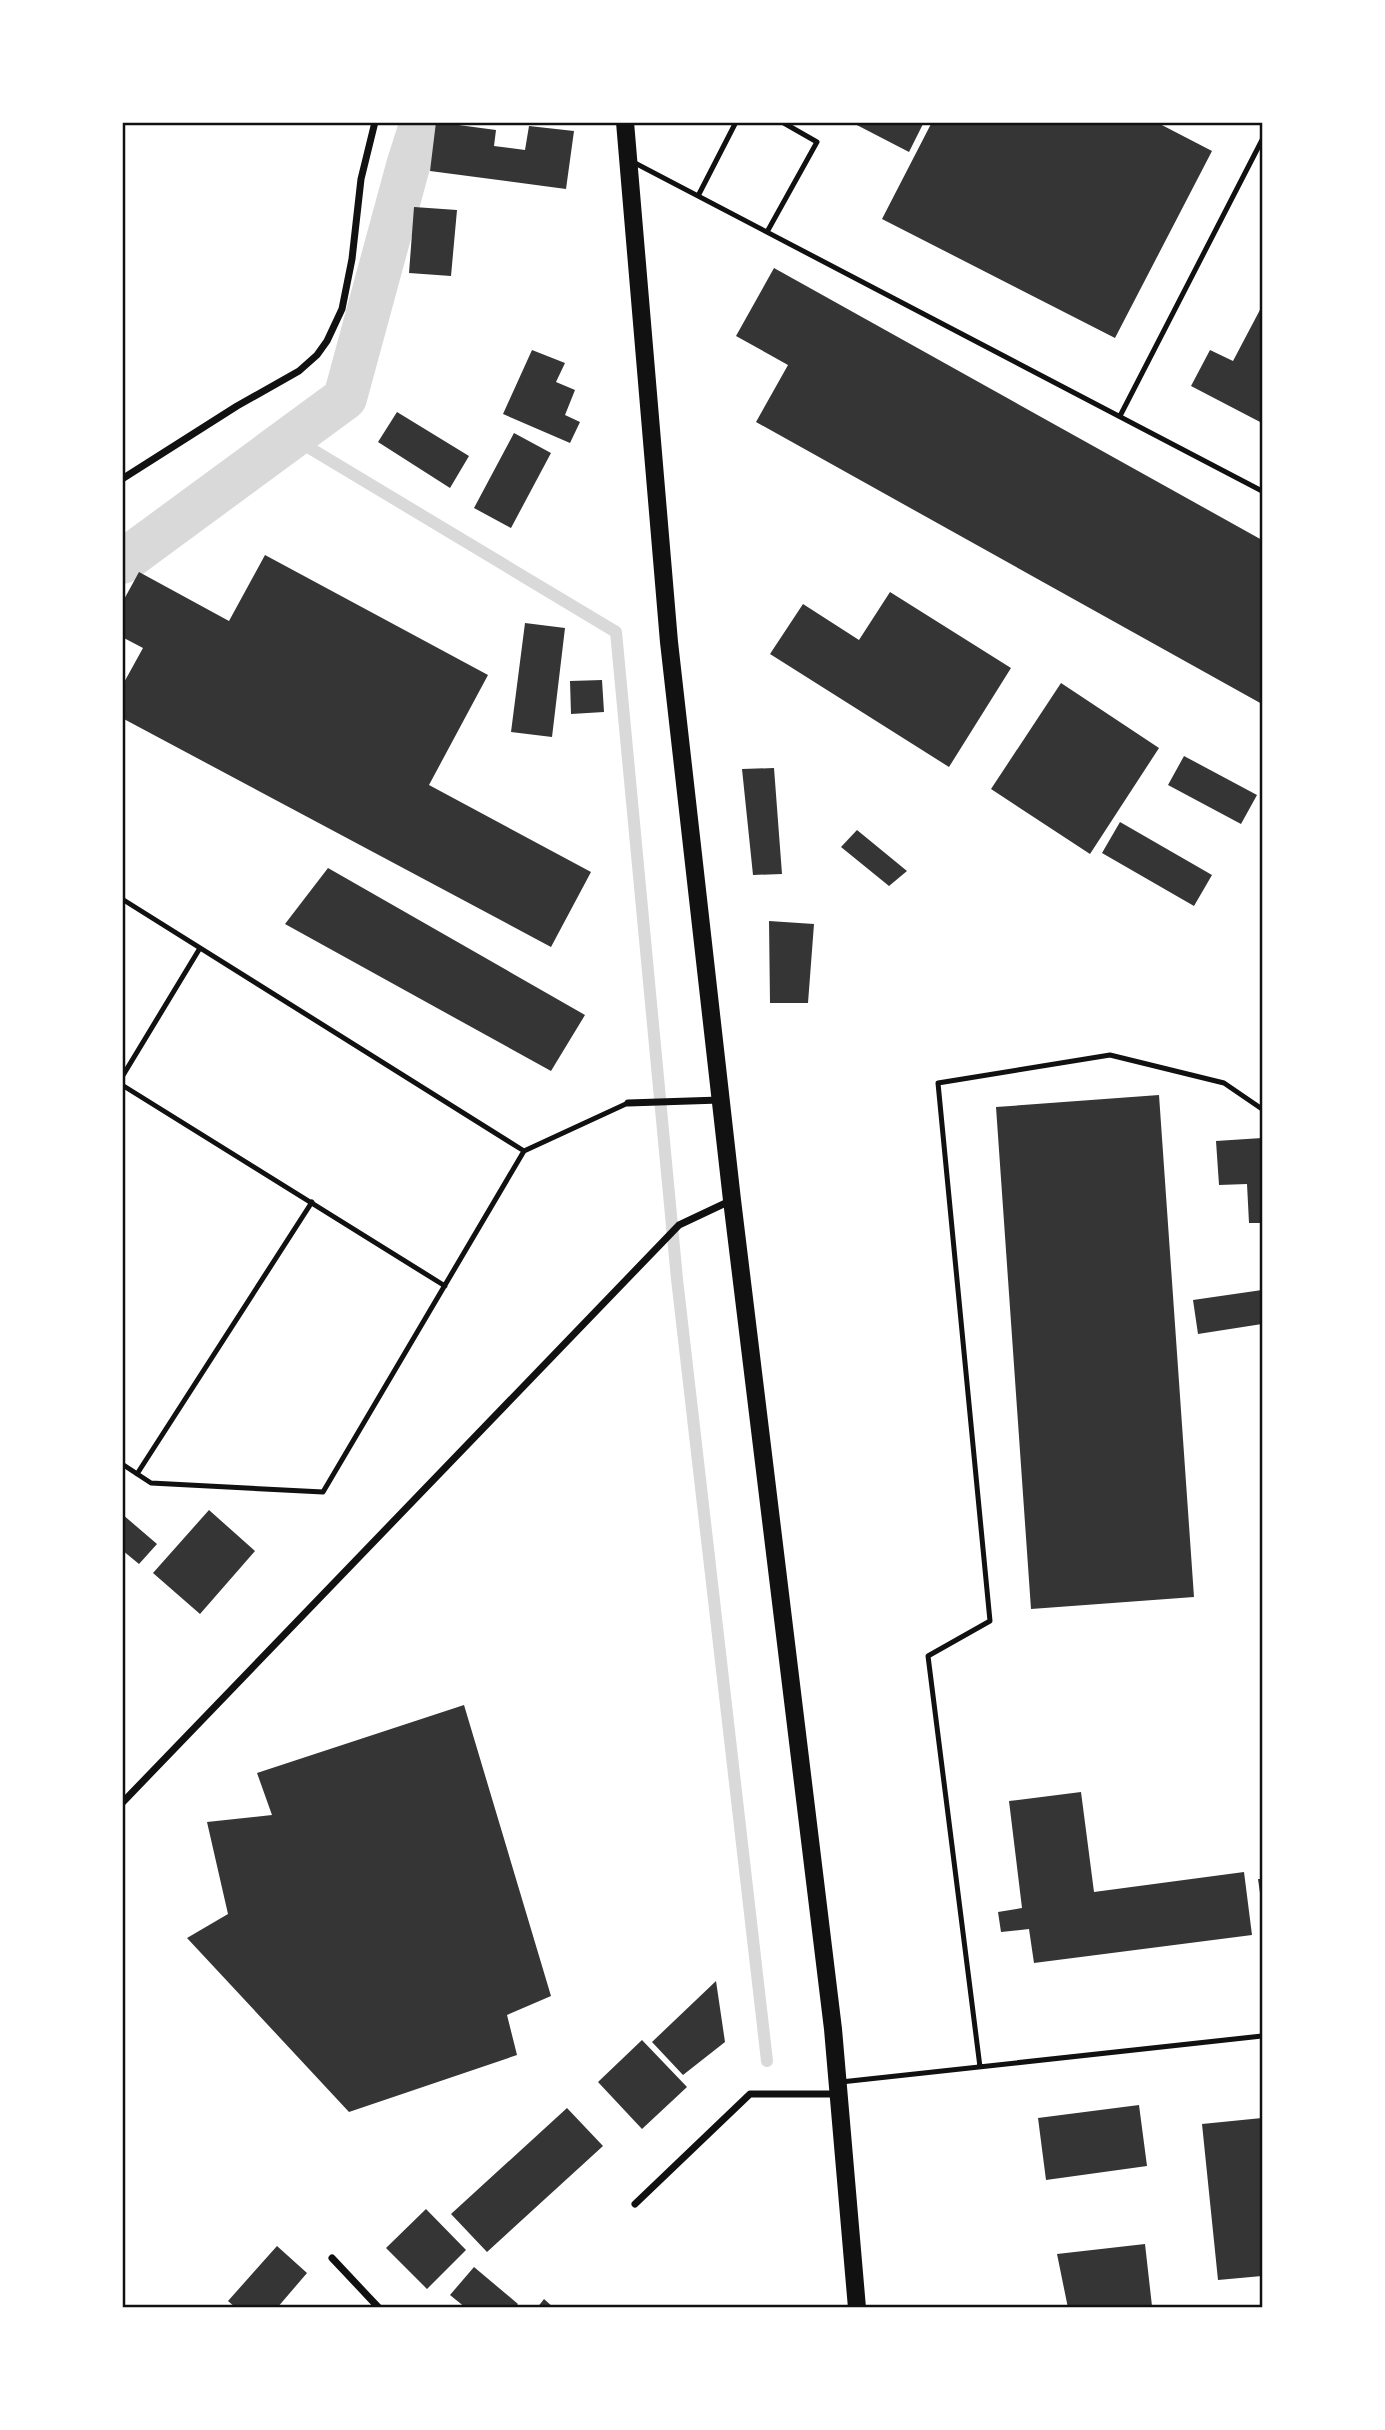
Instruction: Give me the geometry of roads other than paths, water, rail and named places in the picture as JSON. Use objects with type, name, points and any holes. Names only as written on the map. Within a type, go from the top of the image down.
[{"type":"main road","points":[[625,122],[669,642],[732,1200],[831,2015],[857,2308]]},
{"type":"street","points":[[122,480],[237,406],[299,371],[317,355],[327,341],[342,309],[352,259],[361,179],[375,122]]},
{"type":"street","points":[[628,1103],[721,1100]]},
{"type":"street","points":[[122,1802],[679,1225],[732,1200]]},
{"type":"street","points":[[635,2204],[750,2094],[837,2088]]},
{"type":"street","points":[[332,2258],[379,2308]]},
{"type":"lane","points":[[698,195],[736,122]]},
{"type":"lane","points":[[767,232],[817,142],[782,122]]},
{"type":"lane","points":[[1120,416],[1262,140]]},
{"type":"lane","points":[[627,159],[1262,491]]},
{"type":"lane","points":[[122,900],[524,1151]]},
{"type":"lane","points":[[122,1077],[200,948]]},
{"type":"lane","points":[[980,2067],[928,1656],[990,1621],[938,1083],[1110,1055],[1224,1083],[1262,1109]]},
{"type":"lane","points":[[122,1084],[444,1286]]},
{"type":"lane","points":[[122,1464],[151,1483],[323,1492],[524,1151],[628,1103]]},
{"type":"lane","points":[[137,1474],[312,1202]]},
{"type":"lane","points":[[837,2088],[980,2067],[1262,2036]]},
{"type":"waterway","points":[[122,562],[345,398],[422,122]]},
{"type":"waterway","points":[[293,438],[616,632],[677,1279],[767,2061]]}]
